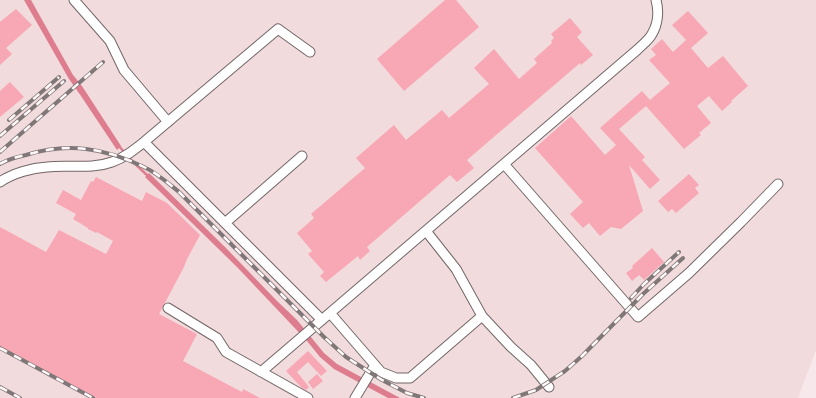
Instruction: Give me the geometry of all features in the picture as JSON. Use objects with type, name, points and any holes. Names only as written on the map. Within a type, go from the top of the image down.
[{"type":"lane","points":[[74,0],[110,41],[124,70],[168,122]]},
{"type":"lane","points":[[261,372],[637,50],[652,35],[657,21],[656,0]]},
{"type":"lane","points":[[2,177],[48,166],[94,166],[113,162],[144,142],[278,29],[310,52]]},
{"type":"lane","points":[[144,142],[322,320]]},
{"type":"lane","points":[[225,223],[302,156]]},
{"type":"lane","points":[[504,164],[638,318],[689,273],[778,184]]},
{"type":"lane","points":[[426,231],[456,269],[482,316],[511,347],[531,364],[549,387]]},
{"type":"lane","points":[[168,308],[218,338],[226,352],[308,398]]},
{"type":"lane","points":[[330,313],[381,372],[396,378],[410,378],[482,316]]},
{"type":"lane","points":[[355,398],[375,365]]},
{"type":"shaded area","points":[[0,0],[816,0],[816,350],[798,398],[0,398]]},
{"type":"shaded area","points":[[24,0],[31,0],[73,75],[82,86],[121,146],[117,150],[69,79]]},
{"type":"shaded area","points":[[149,173],[297,320],[324,353],[337,364],[400,398],[388,398],[334,369],[320,357],[307,341],[237,267],[145,177]]},
{"type":"building","points":[[445,0],[456,0],[479,27],[404,91],[377,59]]},
{"type":"building","points":[[16,9],[32,25],[6,48],[12,54],[0,65],[0,22]]},
{"type":"building","points":[[688,11],[708,33],[691,48],[708,68],[723,56],[748,86],[722,111],[709,96],[697,106],[711,123],[699,133],[701,135],[684,149],[646,106],[619,129],[645,157],[642,160],[660,180],[650,189],[629,165],[643,211],[621,229],[611,227],[600,236],[589,223],[583,228],[570,214],[583,202],[535,148],[571,116],[605,155],[616,145],[600,128],[642,91],[650,100],[670,83],[649,60],[656,55],[651,49],[662,39],[673,52],[686,40],[672,25]]},
{"type":"building","points":[[570,18],[582,32],[577,37],[593,55],[581,65],[580,63],[467,160],[474,168],[457,182],[450,175],[367,247],[370,251],[360,260],[358,256],[326,282],[320,276],[324,272],[308,254],[312,251],[297,233],[314,218],[311,214],[365,168],[356,158],[394,125],[406,140],[442,110],[449,118],[489,84],[474,68],[494,49],[519,79],[537,63],[534,59],[552,43],[551,41],[554,38],[551,34]]},
{"type":"building","points":[[10,82],[24,97],[0,117],[0,91]]},
{"type":"building","points":[[689,174],[699,185],[695,188],[699,193],[676,213],[672,209],[668,212],[658,201]]},
{"type":"building","points":[[96,177],[142,201],[146,192],[167,203],[200,235],[159,314],[197,334],[183,361],[242,392],[243,389],[260,398],[96,398],[0,347],[0,227],[46,252],[59,230],[106,254],[113,241],[88,229],[73,219],[76,214],[56,203],[63,190],[81,200],[91,181],[93,182]]},
{"type":"building","points":[[652,248],[664,262],[644,280],[639,275],[632,281],[626,273],[633,268],[632,266]]},
{"type":"building","points":[[308,351],[327,371],[321,376],[308,362],[297,372],[309,387],[306,390],[302,388],[286,371]]},
{"type":"building","points":[[317,374],[323,381],[313,389],[308,382]]},
{"type":"waterway","points":[[118,145],[125,153]]},
{"type":"waterway","points":[[128,157],[149,177]]},
{"type":"railway","points":[[0,152],[103,62]]},
{"type":"railway","points":[[9,120],[59,77]]},
{"type":"railway","points":[[0,136],[64,81]]},
{"type":"railway","points":[[0,164],[13,158],[42,151],[72,148],[101,151],[129,160],[149,169],[179,192],[324,337],[346,357],[382,380],[407,393],[424,398]]},
{"type":"railway","points":[[631,298],[679,252]]},
{"type":"railway","points":[[513,398],[536,390],[565,371],[582,356],[643,294],[683,258]]},
{"type":"railway","points":[[0,348],[93,398]]},
{"type":"railway","points":[[0,387],[20,398]]}]
